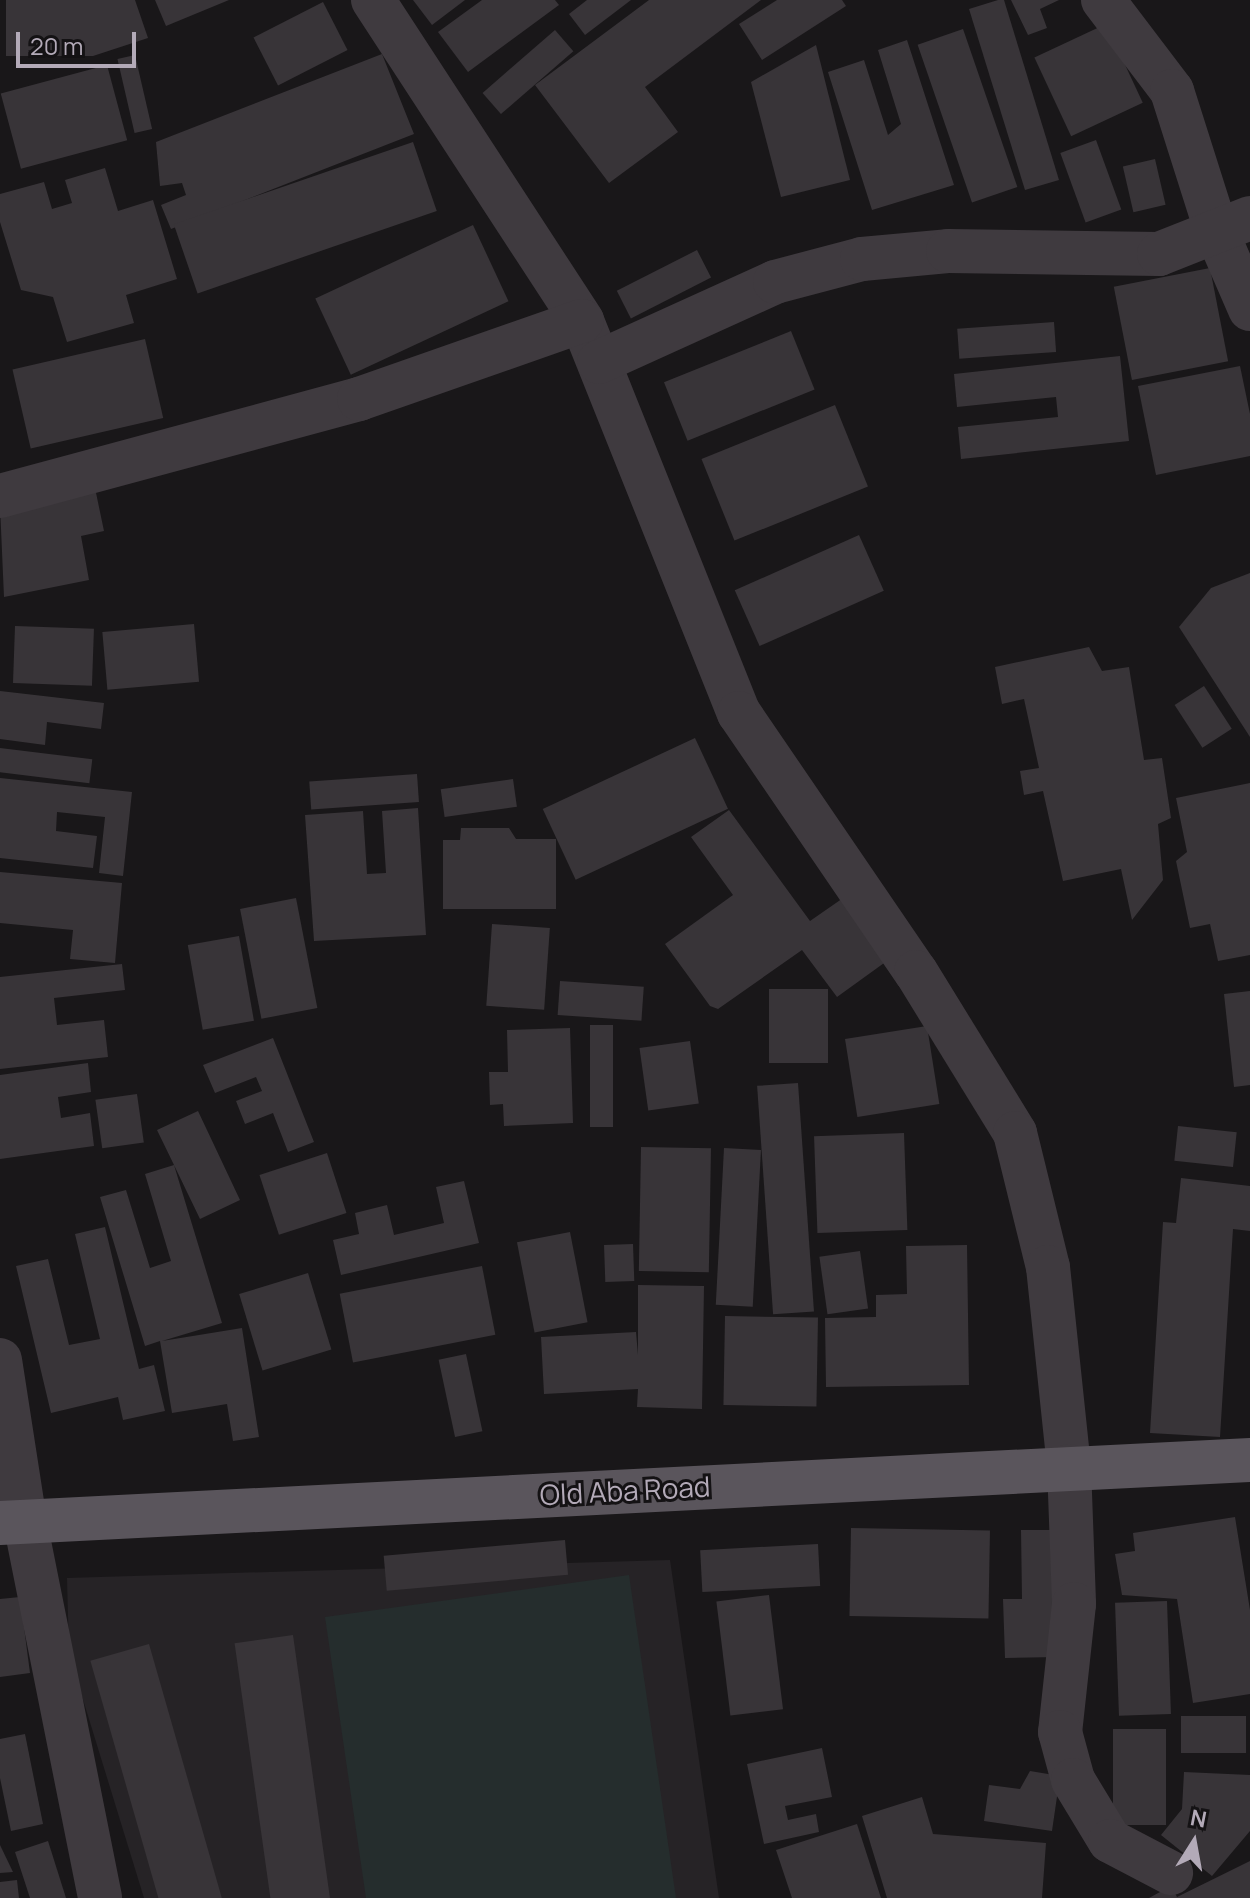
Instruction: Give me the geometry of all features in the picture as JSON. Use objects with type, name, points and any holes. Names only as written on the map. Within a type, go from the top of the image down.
[{"type":"main road","name":"Old Aba Road","points":[[12,1522],[1069,1466],[1250,1460]]},
{"type":"street","points":[[373,0],[582,321],[739,713],[916,972],[1015,1133],[1048,1267],[1069,1466],[1074,1604],[1060,1732],[1073,1780],[1110,1841],[1171,1873]]},
{"type":"street","points":[[1103,0],[1172,91],[1233,226],[1250,309]]},
{"type":"street","points":[[599,362],[775,282],[862,259],[948,251],[1159,254],[1233,226]]},
{"type":"street","points":[[0,496],[359,399],[582,321]]},
{"type":"street","points":[[0,1360],[12,1522],[100,1898]]},
{"type":"shaded area","points":[[670,1560],[719,1898],[144,1898],[69,1654],[67,1578]]},
{"type":"shaded area","points":[[629,1575],[676,1898],[366,1898],[325,1617]]},
{"type":"building","points":[[6,0],[135,0],[148,38],[93,56],[6,56]]},
{"type":"building","points":[[155,0],[229,0],[166,26]]},
{"type":"building","points":[[413,0],[465,0],[432,25]]},
{"type":"building","points":[[482,0],[555,0],[559,5],[468,72],[438,32]]},
{"type":"building","points":[[587,0],[631,0],[585,35],[569,14]]},
{"type":"building","points":[[649,0],[761,0],[645,87],[678,132],[609,183],[535,85]]},
{"type":"building","points":[[777,0],[842,0],[846,6],[762,60],[739,24]]},
{"type":"building","points":[[1004,0],[1059,180],[1025,190],[969,9]]},
{"type":"building","points":[[1011,0],[1059,0],[1040,9],[1047,28],[1028,35]]},
{"type":"building","points":[[323,2],[348,50],[278,86],[254,37]]},
{"type":"building","points":[[1106,24],[1143,103],[1071,136],[1034,57]]},
{"type":"building","points":[[963,29],[1017,187],[972,203],[918,45]]},
{"type":"building","points":[[555,30],[573,51],[501,114],[483,93]]},
{"type":"building","points":[[907,40],[954,185],[872,210],[828,72],[864,60],[888,135],[901,124],[878,50]]},
{"type":"building","points":[[816,45],[850,180],[781,197],[751,82]]},
{"type":"building","points":[[382,54],[414,134],[171,229],[161,205],[186,195],[182,183],[160,186],[156,142]]},
{"type":"building","points":[[135,55],[152,129],[135,133],[117,59]]},
{"type":"building","points":[[107,65],[127,140],[21,169],[1,93]]},
{"type":"building","points":[[1096,140],[1121,210],[1086,223],[1060,153]]},
{"type":"building","points":[[413,142],[437,211],[198,293],[174,224]]},
{"type":"building","points":[[1155,159],[1166,205],[1133,212],[1123,166]]},
{"type":"building","points":[[105,168],[118,211],[153,200],[177,279],[126,295],[134,323],[67,342],[53,297],[21,290],[0,222],[0,194],[44,182],[52,209],[72,203],[65,180]]},
{"type":"building","points":[[473,225],[508,301],[351,375],[315,299]]},
{"type":"building","points":[[697,250],[711,278],[631,318],[617,291]]},
{"type":"building","points":[[1210,268],[1228,361],[1132,380],[1114,287]]},
{"type":"building","points":[[1054,322],[1056,352],[959,359],[957,329]]},
{"type":"building","points":[[791,331],[815,389],[688,441],[664,382]]},
{"type":"building","points":[[145,339],[163,418],[31,449],[12,370]]},
{"type":"building","points":[[1120,356],[1129,441],[961,459],[958,427],[1058,417],[1056,397],[957,407],[954,374]]},
{"type":"building","points":[[1240,366],[1250,414],[1250,456],[1156,475],[1138,386]]},
{"type":"building","points":[[835,405],[868,487],[734,541],[701,459]]},
{"type":"building","points":[[95,488],[104,531],[81,536],[89,580],[4,597],[0,506]]},
{"type":"building","points":[[859,535],[884,591],[760,646],[735,590]]},
{"type":"building","points":[[1250,573],[1250,737],[1179,627],[1211,588]]},
{"type":"building","points":[[194,624],[199,682],[107,690],[102,632]]},
{"type":"building","points":[[15,626],[94,629],[92,686],[13,683]]},
{"type":"building","points":[[1089,647],[1102,671],[1129,667],[1144,760],[1162,758],[1171,818],[1158,824],[1163,880],[1132,920],[1121,869],[1063,881],[1043,791],[1024,795],[1020,771],[1039,768],[1024,699],[1002,704],[995,667]]},
{"type":"building","points":[[1204,686],[1232,729],[1202,748],[1175,705]]},
{"type":"building","points":[[0,691],[104,703],[101,729],[47,722],[45,745],[0,739]]},
{"type":"building","points":[[695,738],[728,809],[576,880],[543,809]]},
{"type":"building","points":[[0,748],[92,759],[89,783],[0,772]]},
{"type":"building","points":[[417,774],[419,802],[311,809],[309,782]]},
{"type":"building","points":[[0,778],[132,792],[123,876],[99,873],[105,817],[57,812],[56,831],[97,836],[93,868],[0,858]]},
{"type":"building","points":[[513,779],[517,807],[445,817],[441,789]]},
{"type":"building","points":[[1250,783],[1250,955],[1218,961],[1210,924],[1190,928],[1176,861],[1187,852],[1176,798]]},
{"type":"building","points":[[418,808],[426,935],[314,941],[305,815],[363,811],[367,874],[386,873],[382,811]]},
{"type":"building","points":[[729,810],[810,921],[846,896],[891,958],[837,997],[802,950],[718,1009],[710,1006],[665,944],[733,895],[691,837]]},
{"type":"building","points":[[461,828],[509,828],[516,839],[556,839],[556,909],[443,909],[443,840],[460,840]]},
{"type":"building","points":[[0,872],[122,883],[115,963],[70,959],[73,930],[0,923]]},
{"type":"building","points":[[296,898],[317,1008],[261,1019],[240,909]]},
{"type":"building","points":[[492,924],[550,928],[544,1010],[486,1006]]},
{"type":"building","points":[[239,936],[254,1021],[203,1030],[188,945]]},
{"type":"building","points":[[122,964],[125,990],[54,998],[57,1025],[104,1020],[108,1057],[0,1069],[0,977]]},
{"type":"building","points":[[560,981],[644,987],[641,1021],[558,1015]]},
{"type":"building","points":[[769,989],[828,989],[828,1063],[769,1063]]},
{"type":"building","points":[[1250,991],[1250,1085],[1234,1087],[1224,994]]},
{"type":"building","points":[[590,1025],[613,1025],[613,1127],[590,1127]]},
{"type":"building","points":[[927,1026],[939,1104],[857,1117],[845,1039]]},
{"type":"building","points":[[570,1028],[573,1123],[504,1126],[503,1104],[490,1105],[489,1072],[508,1072],[507,1030]]},
{"type":"building","points":[[273,1038],[314,1142],[288,1152],[273,1113],[245,1124],[236,1101],[262,1091],[256,1077],[215,1093],[203,1065]]},
{"type":"building","points":[[690,1041],[699,1103],[648,1110],[639,1048]]},
{"type":"building","points":[[88,1063],[91,1092],[58,1097],[61,1118],[90,1113],[94,1146],[0,1159],[0,1075]]},
{"type":"building","points":[[798,1083],[814,1311],[773,1314],[757,1086]]},
{"type":"building","points":[[137,1094],[144,1143],[102,1148],[95,1100]]},
{"type":"building","points":[[198,1111],[240,1200],[200,1219],[157,1130]]},
{"type":"building","points":[[1178,1126],[1237,1132],[1233,1167],[1174,1161]]},
{"type":"building","points":[[904,1133],[907,1230],[817,1233],[814,1136]]},
{"type":"building","points":[[641,1147],[711,1148],[709,1272],[639,1271]]},
{"type":"building","points":[[724,1148],[761,1150],[753,1307],[716,1305]]},
{"type":"building","points":[[327,1153],[346,1213],[279,1235],[259,1175]]},
{"type":"building","points":[[174,1165],[222,1323],[162,1341],[242,1328],[259,1437],[233,1441],[227,1404],[172,1413],[160,1341],[145,1346],[100,1197],[126,1190],[150,1268],[171,1261],[145,1174]]},
{"type":"building","points":[[1181,1178],[1250,1186],[1250,1231],[1233,1229],[1220,1437],[1150,1433],[1163,1222],[1176,1223]]},
{"type":"building","points":[[464,1181],[479,1243],[341,1275],[333,1240],[359,1234],[355,1213],[387,1205],[394,1235],[444,1223],[436,1187]]},
{"type":"building","points":[[105,1227],[139,1369],[154,1365],[165,1411],[123,1420],[118,1397],[51,1413],[16,1266],[48,1259],[69,1345],[100,1339],[75,1234]]},
{"type":"building","points":[[570,1232],[588,1322],[535,1333],[517,1242]]},
{"type":"building","points":[[633,1244],[634,1281],[605,1282],[604,1245]]},
{"type":"building","points":[[967,1245],[969,1385],[826,1387],[825,1318],[876,1317],[876,1295],[907,1294],[906,1246]]},
{"type":"building","points":[[860,1251],[868,1308],[827,1314],[819,1257]]},
{"type":"building","points":[[482,1266],[495,1335],[353,1362],[340,1294]]},
{"type":"building","points":[[308,1273],[331,1350],[263,1371],[239,1294]]},
{"type":"building","points":[[638,1285],[704,1286],[702,1409],[637,1407],[638,1389],[544,1394],[541,1337],[636,1332],[638,1355]]},
{"type":"building","points":[[725,1316],[818,1318],[816,1407],[723,1405]]},
{"type":"building","points":[[466,1354],[482,1431],[455,1437],[439,1360]]},
{"type":"building","points":[[1235,1517],[1250,1610],[1250,1694],[1193,1703],[1177,1599],[1122,1595],[1115,1554],[1135,1551],[1133,1533]]},
{"type":"building","points":[[851,1528],[990,1530],[988,1618],[849,1616]]},
{"type":"building","points":[[1021,1530],[1054,1530],[1057,1657],[1005,1658],[1003,1599],[1022,1599]]},
{"type":"building","points":[[565,1540],[568,1575],[387,1591],[384,1556]]},
{"type":"building","points":[[818,1544],[820,1586],[702,1592],[700,1550]]},
{"type":"building","points":[[769,1595],[783,1709],[730,1716],[716,1601]]},
{"type":"building","points":[[20,1597],[30,1673],[0,1677],[0,1599]]},
{"type":"building","points":[[1167,1601],[1171,1714],[1119,1716],[1115,1603]]},
{"type":"building","points":[[293,1635],[330,1898],[270,1898],[235,1643]]},
{"type":"building","points":[[149,1644],[222,1898],[158,1898],[90,1661]]},
{"type":"building","points":[[1181,1716],[1246,1716],[1246,1753],[1181,1753]]},
{"type":"building","points":[[1113,1729],[1166,1729],[1166,1825],[1113,1825]]},
{"type":"building","points":[[25,1734],[43,1824],[11,1831],[0,1778],[0,1739]]},
{"type":"building","points":[[822,1748],[832,1797],[785,1806],[788,1820],[816,1814],[819,1832],[764,1844],[747,1764]]},
{"type":"building","points":[[1030,1771],[1060,1776],[1052,1831],[984,1821],[989,1785],[1020,1789]]},
{"type":"building","points":[[1184,1772],[1250,1775],[1250,1831],[1212,1876],[1161,1835],[1182,1809]]},
{"type":"building","points":[[922,1797],[933,1834],[1046,1843],[1042,1898],[887,1898],[862,1816]]},
{"type":"building","points":[[857,1824],[881,1898],[792,1898],[776,1850]]},
{"type":"building","points":[[48,1841],[66,1898],[30,1898],[15,1852]]},
{"type":"building","points":[[0,1845],[13,1872],[0,1873]]},
{"type":"building","points":[[1250,1861],[1250,1898],[1149,1898],[1171,1886],[1177,1897]]},
{"type":"building","points":[[17,1880],[19,1898],[0,1898],[0,1882]]}]
